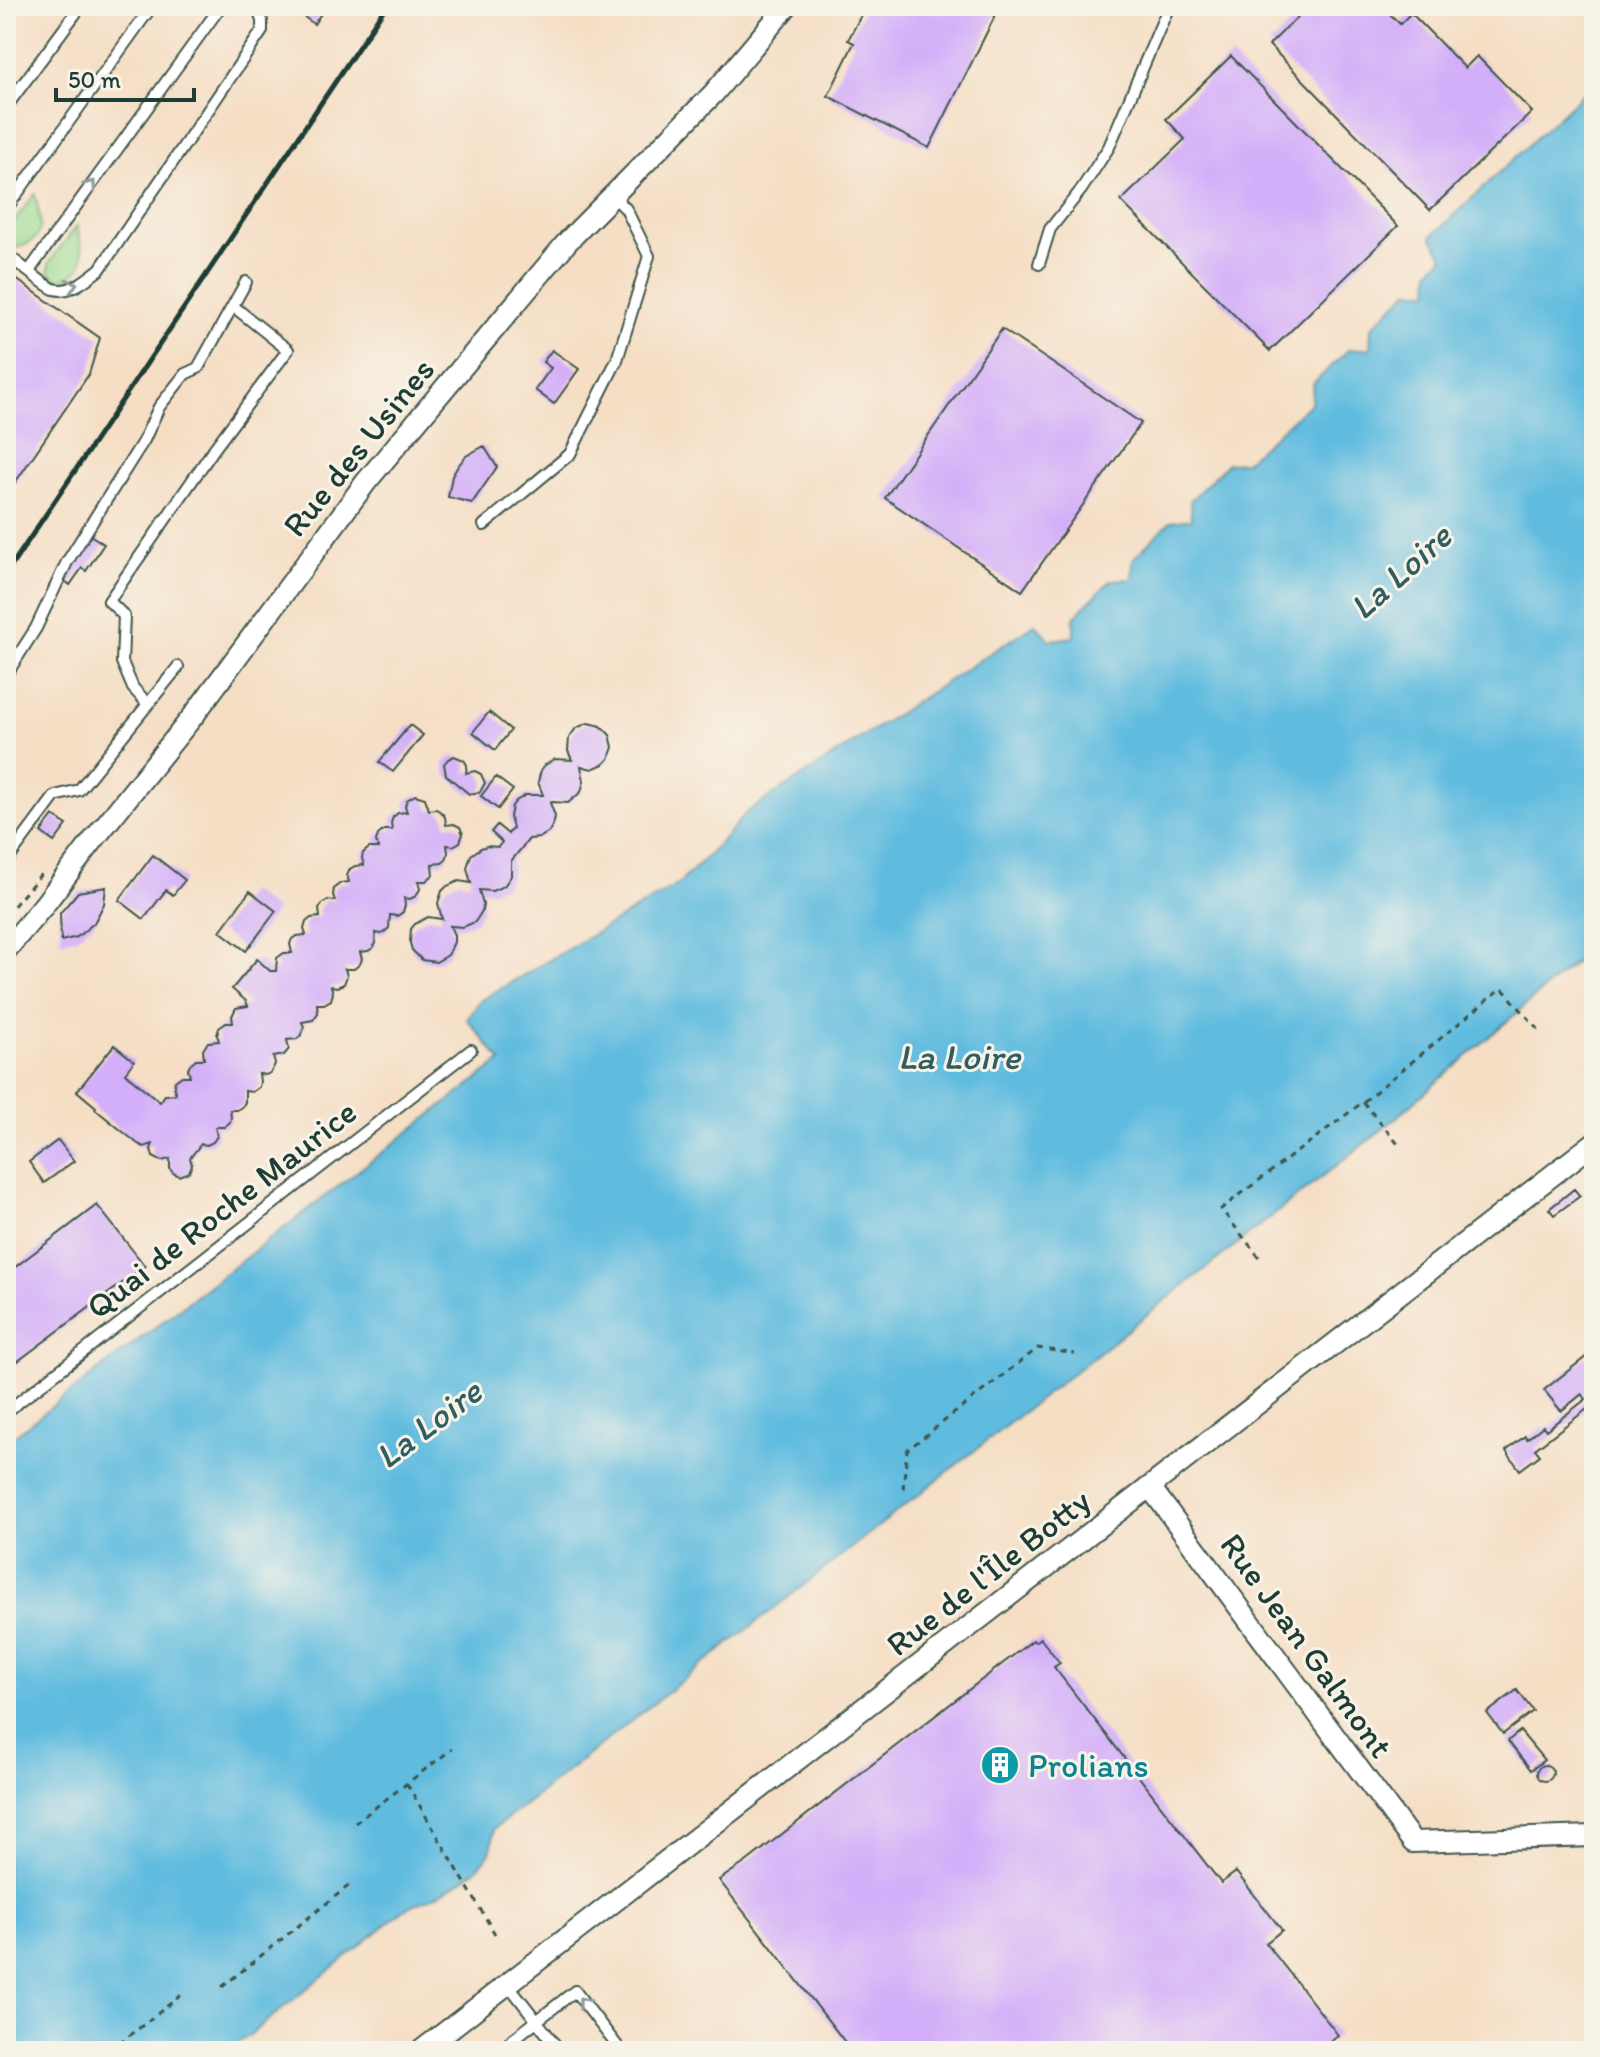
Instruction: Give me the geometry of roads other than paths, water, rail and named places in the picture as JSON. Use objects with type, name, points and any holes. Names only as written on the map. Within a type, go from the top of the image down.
[{"type":"street","name":"Rue des Usines","points":[[6,950],[194,715],[366,482],[568,241],[714,93],[787,6]]},
{"type":"street","name":"Rue de l'Île Botty","points":[[421,2051],[1594,1143]]},
{"type":"street","name":"Rue Jean Galmont","points":[[1150,1487],[1413,1842],[1594,1836]]},
{"type":"lane","points":[[6,107],[81,6]]},
{"type":"lane","points":[[6,209],[152,6]]},
{"type":"lane","points":[[29,271],[221,6]]},
{"type":"lane","points":[[6,254],[54,289],[82,284],[100,269],[262,31],[257,6]]},
{"type":"lane","points":[[1039,264],[1050,229],[1109,147],[1169,6]]},
{"type":"lane","points":[[484,525],[570,454],[617,360],[649,256],[626,209],[613,196]]},
{"type":"lane","points":[[6,675],[36,628],[67,562],[144,440],[159,407],[185,374],[198,368],[246,282]]},
{"type":"lane","points":[[148,704],[133,688],[122,662],[124,616],[109,601],[214,449],[288,350],[233,306]]},
{"type":"lane","points":[[6,862],[55,796],[79,790],[178,667]]},
{"type":"lane","name":"Quai de Roche Maurice","points":[[6,1412],[471,1050]]},
{"type":"lane","points":[[508,1984],[560,2051]]},
{"type":"lane","points":[[498,2051],[575,1991],[621,2051]]},
{"type":"water","name":"La Loire","points":[[1594,83],[1594,946],[1384,1128],[494,1829],[489,1854],[474,1871],[441,1893],[408,1907],[246,2038],[223,2051],[6,2051],[6,1442],[501,1061],[467,1019],[481,1000],[677,885],[713,851],[746,813],[1035,624],[1050,640],[1074,637],[1074,617],[1111,580],[1132,579],[1133,559],[1170,522],[1191,519],[1190,501],[1228,463],[1245,462],[1311,403],[1313,384],[1348,350],[1370,348],[1371,328],[1408,291],[1429,291],[1430,270],[1444,257],[1431,237]]},
{"type":"railway","points":[[6,574],[386,6]]},
{"type":"place","name":"Prolians","points":[[1000,1765]]}]
